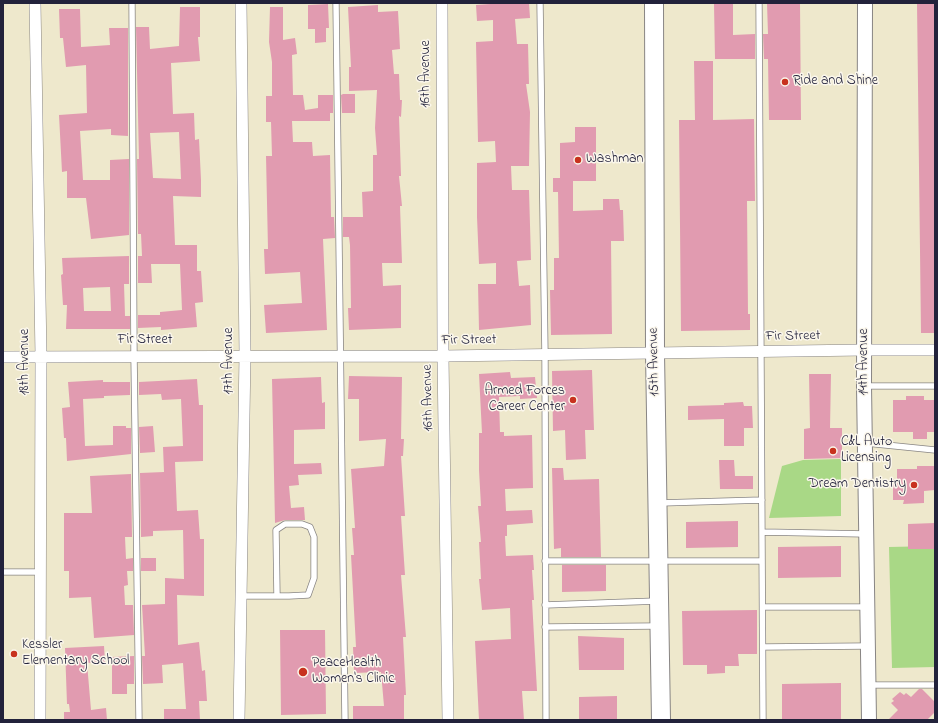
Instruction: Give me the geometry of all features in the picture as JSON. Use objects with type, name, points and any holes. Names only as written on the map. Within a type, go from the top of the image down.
[{"type":"main road","name":"15th Avenue","points":[[654,3],[655,353],[661,720]]},
{"type":"street","name":"18th Avenue","points":[[35,3],[41,356],[40,720]]},
{"type":"street","name":"17th Avenue","points":[[239,720],[245,355],[241,3]]},
{"type":"street","name":"16th Avenue","points":[[442,3],[443,356],[448,720]]},
{"type":"street","name":"14th Avenue","points":[[864,3],[864,386],[869,720]]},
{"type":"street","name":"Fir Street","points":[[3,357],[245,355],[443,356],[935,350]]},
{"type":"lane","points":[[132,3],[134,356],[139,720]]},
{"type":"lane","points":[[336,3],[344,720]]},
{"type":"lane","points":[[540,3],[546,720]]},
{"type":"lane","points":[[759,3],[760,352],[764,720]]},
{"type":"lane","points":[[864,386],[935,386]]},
{"type":"lane","points":[[866,443],[935,450]]},
{"type":"lane","points":[[657,503],[762,500]]},
{"type":"lane","points":[[241,596],[277,596],[308,595],[314,578],[314,537],[310,527],[302,524],[284,524],[276,530],[277,596]]},
{"type":"lane","points":[[762,532],[867,534]]},
{"type":"lane","points":[[545,561],[762,561]]},
{"type":"lane","points":[[3,572],[41,572]]},
{"type":"lane","points":[[545,605],[659,601]]},
{"type":"lane","points":[[763,607],[868,607]]},
{"type":"lane","points":[[545,627],[659,626]]},
{"type":"lane","points":[[763,647],[868,646]]},
{"type":"lane","points":[[869,685],[935,685]]},
{"type":"green space","points":[[841,459],[841,516],[769,518],[782,466],[803,460]]},
{"type":"green space","points":[[935,546],[935,667],[892,668],[889,547]]},
{"type":"building","points":[[529,3],[530,18],[515,19],[517,44],[528,44],[529,84],[526,84],[530,112],[529,166],[511,166],[512,190],[529,190],[531,260],[517,261],[519,286],[530,285],[531,325],[479,330],[478,284],[496,284],[496,263],[479,264],[477,163],[496,162],[495,141],[478,142],[476,42],[493,41],[493,20],[477,21],[476,5]]},
{"type":"building","points":[[767,3],[800,3],[801,120],[769,120],[768,59],[764,59],[763,34],[768,34]]},
{"type":"building","points":[[917,3],[935,3],[935,333],[921,333]]},
{"type":"building","points":[[328,4],[329,28],[326,28],[326,42],[315,43],[315,29],[308,29],[308,5]]},
{"type":"building","points":[[714,4],[733,4],[733,35],[755,34],[755,59],[715,59]]},
{"type":"building","points":[[378,5],[378,12],[398,11],[400,49],[392,50],[394,74],[399,74],[400,100],[402,100],[401,117],[399,116],[401,176],[399,176],[402,206],[400,206],[402,263],[382,263],[383,286],[401,285],[401,328],[349,330],[348,308],[351,308],[350,245],[349,237],[343,237],[343,217],[363,217],[362,192],[373,191],[373,155],[377,155],[375,128],[377,90],[349,91],[349,67],[351,67],[348,7]]},
{"type":"building","points":[[180,7],[200,7],[200,37],[198,37],[200,61],[171,63],[173,114],[194,113],[195,140],[199,139],[201,180],[201,197],[173,196],[175,245],[197,245],[197,271],[201,271],[203,302],[195,303],[197,327],[161,330],[161,327],[138,328],[138,315],[160,315],[160,312],[182,310],[180,264],[151,264],[152,283],[138,283],[138,256],[142,256],[141,234],[138,234],[137,159],[139,159],[136,27],[149,27],[150,49],[179,46]],"holes":[[[179,132],[181,179],[153,178],[150,133]]]},
{"type":"building","points":[[270,7],[283,7],[283,40],[295,38],[297,54],[292,55],[293,95],[303,95],[305,110],[318,108],[318,95],[333,95],[333,113],[330,113],[330,121],[292,121],[293,142],[312,142],[313,156],[330,155],[331,217],[334,217],[335,238],[323,239],[327,330],[266,333],[264,305],[302,303],[300,272],[265,274],[264,249],[268,249],[266,156],[272,156],[271,122],[266,122],[266,96],[272,96],[272,62],[269,42]]},
{"type":"building","points":[[59,9],[80,9],[81,47],[110,45],[109,28],[128,28],[128,136],[111,135],[111,129],[80,131],[83,180],[110,180],[110,160],[129,159],[129,235],[91,239],[86,198],[67,198],[67,171],[62,172],[59,115],[87,113],[86,65],[66,67],[63,38],[60,38]]},
{"type":"building","points":[[694,61],[713,61],[713,120],[754,119],[755,201],[747,201],[748,314],[750,314],[750,330],[681,331],[679,120],[695,120]]},
{"type":"building","points":[[355,94],[355,113],[342,113],[341,95]]},
{"type":"building","points":[[575,127],[596,127],[596,181],[573,181],[573,211],[603,210],[603,199],[619,199],[620,210],[623,210],[624,241],[611,241],[612,334],[551,335],[550,290],[554,290],[554,258],[559,258],[558,192],[553,192],[553,178],[560,178],[560,143],[575,142]]},
{"type":"building","points":[[129,256],[129,284],[124,284],[125,316],[130,316],[130,329],[66,329],[67,305],[63,305],[61,275],[63,274],[62,258]],"holes":[[[110,287],[111,311],[84,311],[83,288]]]},
{"type":"building","name":"Armed Forces Career Center","points":[[592,370],[594,430],[585,430],[586,459],[566,460],[565,430],[553,431],[552,371]]},
{"type":"building","points":[[510,372],[511,378],[535,377],[537,398],[520,399],[520,396],[499,397],[500,432],[504,432],[504,436],[532,435],[533,488],[505,489],[506,511],[532,510],[533,523],[507,525],[507,536],[505,536],[506,556],[533,555],[534,570],[532,570],[534,600],[532,600],[537,691],[522,691],[524,720],[479,720],[475,641],[511,639],[510,608],[482,610],[479,579],[481,579],[479,542],[481,542],[478,506],[481,506],[479,433],[482,433],[479,374]]},
{"type":"building","points":[[809,374],[831,374],[830,428],[842,428],[842,458],[804,459],[804,429],[810,428]]},
{"type":"building","points":[[349,376],[402,377],[401,439],[404,439],[403,456],[401,456],[405,516],[401,516],[405,575],[401,575],[406,637],[403,637],[406,695],[404,695],[404,720],[353,720],[353,706],[384,706],[381,672],[354,673],[353,647],[356,647],[351,555],[354,555],[352,528],[355,528],[351,469],[384,466],[386,439],[359,441],[359,399],[348,399]]},
{"type":"building","points":[[321,377],[322,403],[325,402],[325,429],[294,430],[294,464],[321,463],[322,474],[298,475],[299,485],[289,486],[291,508],[304,507],[305,520],[285,520],[275,523],[272,379]]},
{"type":"building","points":[[197,379],[199,405],[203,405],[203,461],[175,462],[177,511],[198,510],[200,539],[204,539],[204,596],[177,595],[178,645],[199,642],[202,671],[205,670],[207,701],[199,701],[200,720],[164,720],[164,709],[186,709],[183,663],[162,665],[163,683],[143,684],[142,656],[145,656],[142,605],[165,604],[165,578],[184,579],[183,530],[153,531],[153,536],[141,537],[140,473],[164,472],[163,447],[183,446],[181,399],[162,400],[161,394],[139,395],[139,382]]},
{"type":"building","points":[[103,380],[103,382],[130,382],[130,395],[104,396],[104,398],[83,399],[85,446],[113,445],[113,426],[126,426],[126,428],[131,428],[131,454],[67,461],[62,408],[70,407],[68,382]]},
{"type":"building","points":[[906,396],[924,396],[924,400],[935,400],[935,432],[927,432],[927,439],[913,439],[913,432],[893,432],[893,400],[906,400]]},
{"type":"building","points":[[743,402],[744,406],[752,406],[753,428],[744,428],[744,446],[724,446],[724,419],[688,420],[688,406],[724,405],[724,403]]},
{"type":"building","points":[[153,426],[155,452],[140,453],[139,427]]},
{"type":"building","points":[[719,460],[734,460],[735,476],[753,476],[753,489],[720,489]]},
{"type":"building","name":"Dream Dentistry","points":[[917,466],[935,466],[935,490],[924,491],[924,503],[903,504],[904,500],[893,500],[893,479],[897,479],[897,469],[917,469]]},
{"type":"building","points":[[552,468],[563,468],[564,480],[599,479],[601,557],[561,557],[561,548],[554,549]]},
{"type":"building","points":[[131,474],[132,537],[125,537],[126,559],[133,558],[133,571],[127,571],[128,585],[124,586],[125,605],[133,605],[134,635],[94,638],[91,597],[69,598],[69,571],[64,571],[64,513],[92,513],[90,476]]},
{"type":"building","points":[[738,521],[738,547],[686,548],[686,522]]},
{"type":"building","points":[[935,523],[935,549],[908,549],[908,524]]},
{"type":"building","points":[[841,546],[841,577],[778,578],[778,547]]},
{"type":"building","points":[[141,558],[156,558],[156,571],[141,571]]},
{"type":"building","points":[[562,565],[606,565],[606,591],[562,592]]},
{"type":"building","points":[[757,610],[757,654],[738,654],[739,666],[725,666],[725,673],[707,674],[707,665],[683,665],[682,611]]},
{"type":"building","name":"PeaceHealth Women's Clinic","points":[[280,630],[325,630],[326,714],[281,715]]},
{"type":"building","points":[[578,636],[624,638],[624,670],[579,670]]},
{"type":"building","points":[[104,646],[105,662],[87,663],[91,710],[106,708],[107,720],[64,720],[64,712],[70,712],[69,704],[67,704],[65,648]]},
{"type":"building","points":[[134,656],[134,684],[127,684],[127,694],[112,694],[112,657]]},
{"type":"building","points":[[841,683],[841,720],[782,720],[782,684]]},
{"type":"building","points":[[919,689],[922,689],[935,702],[935,712],[927,720],[888,720],[898,710],[891,703],[894,701],[892,699],[900,692],[904,695],[906,693],[911,697]]},
{"type":"building","points":[[617,696],[617,720],[579,720],[579,697]]},
{"type":"place","name":"Ride and Shine","points":[[785,82]]},
{"type":"place","name":"Washman","points":[[578,160]]},
{"type":"place","name":"Armed Forces Career Center","points":[[573,400]]},
{"type":"place","name":"C&L Auto Licensing","points":[[833,451]]},
{"type":"place","name":"Dream Dentistry","points":[[914,485]]},
{"type":"place","name":"Kessler Elementary School","points":[[14,654]]},
{"type":"place","name":"PeaceHealth Women's Clinic","points":[[303,672]]}]
